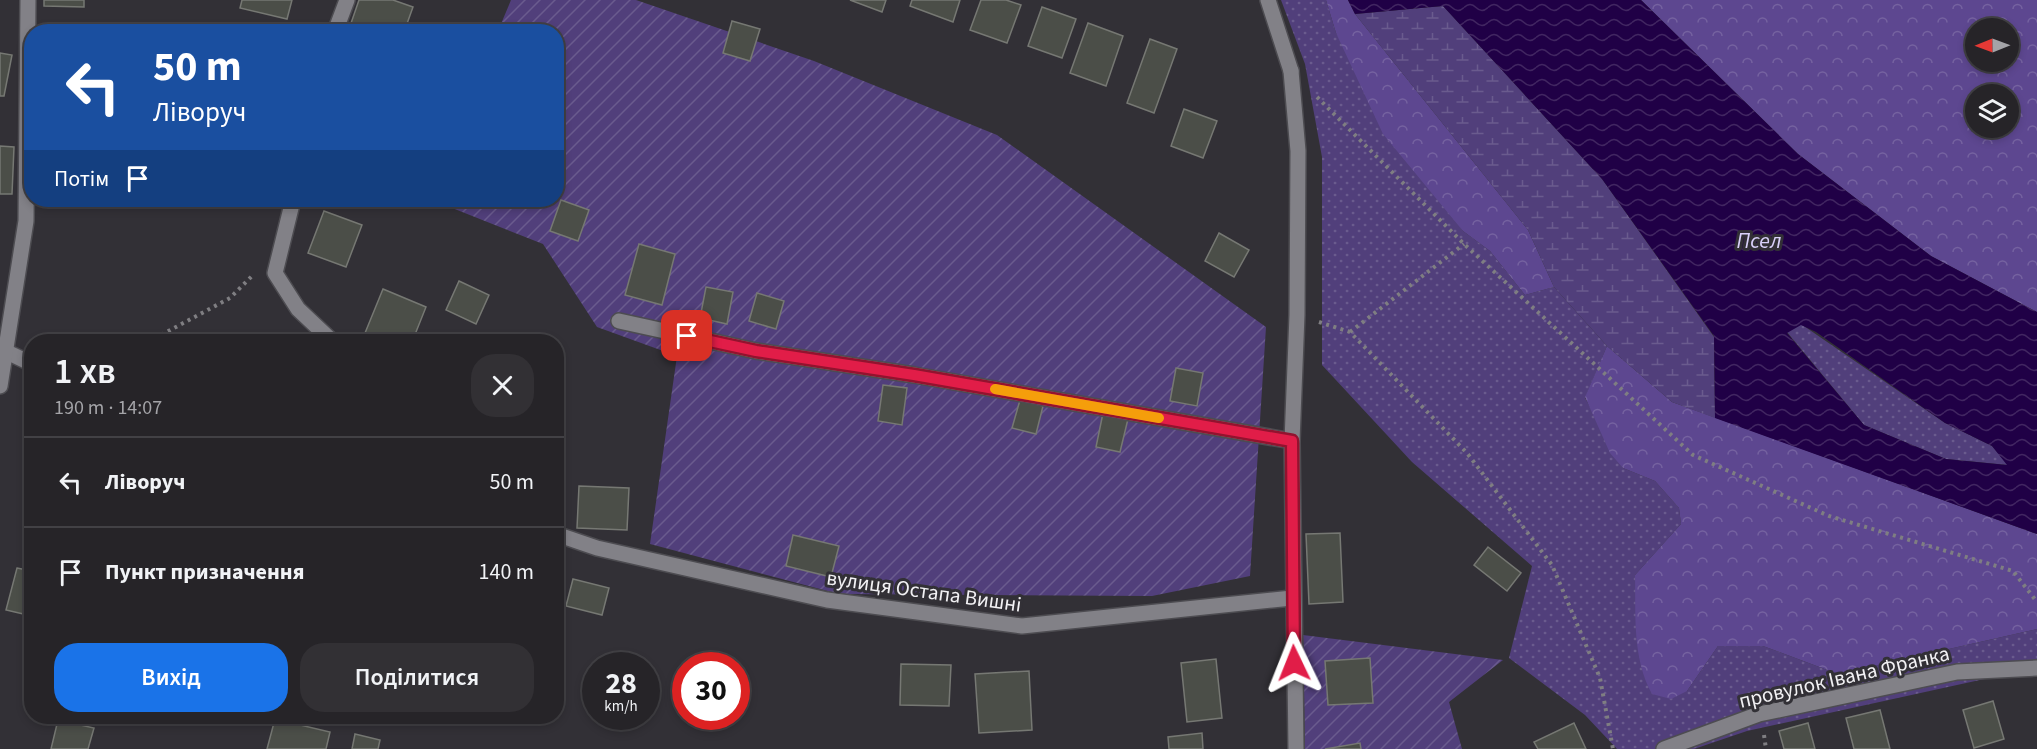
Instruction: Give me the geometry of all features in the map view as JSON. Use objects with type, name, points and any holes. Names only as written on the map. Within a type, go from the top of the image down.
[{"type":"street","points":[[27,0],[27,24]]},
{"type":"street","points":[[338,24],[347,0]]},
{"type":"street","points":[[1268,0],[1291,71],[1298,151],[1297,315],[1292,441],[1292,598],[1296,749]]},
{"type":"street","points":[[0,386],[7,352],[26,207]]},
{"type":"street","points":[[291,207],[275,273],[298,309],[325,334]]},
{"type":"street","points":[[619,321],[756,351],[914,375],[1292,441]]},
{"type":"street","points":[[7,352],[24,360]]},
{"type":"street","name":"вулиця Остапа Вишні","points":[[564,537],[597,548],[827,600],[1022,626],[1292,598]]},
{"type":"street","name":"провулок Івана Франка","points":[[1664,749],[1759,714],[1957,672],[2037,668]]},
{"type":"path","points":[[1291,71],[1464,244],[1692,455],[1829,516],[2013,571],[2037,602]]},
{"type":"path","points":[[1350,332],[1464,244]]},
{"type":"path","points":[[163,334],[230,298],[280,250]]},
{"type":"path","points":[[1297,315],[1350,332],[1467,453],[1552,565],[1600,678],[1613,749]]},
{"type":"green space","points":[[511,0],[636,0],[814,61],[997,135],[1266,327],[1250,576],[1152,596],[839,594],[650,544],[677,356],[597,327],[543,244],[450,207],[564,207],[564,24],[501,24]]},
{"type":"green space","points":[[1281,0],[1326,0],[1336,33],[1463,231],[1490,251],[1525,295],[1554,287],[1607,346],[1585,398],[1623,468],[1655,481],[1679,508],[1681,524],[1635,575],[1687,691],[1718,646],[1763,646],[1838,674],[2037,629],[2037,676],[1998,676],[1747,731],[1694,749],[1617,749],[1585,715],[1509,658],[1532,566],[1412,462],[1322,365],[1322,157],[1305,64]]},
{"type":"green space","points":[[1326,0],[1348,0],[1355,14],[1528,230],[1554,287],[1525,295],[1490,251],[1463,231],[1383,134],[1336,33]]},
{"type":"green space","points":[[1641,0],[2037,0],[2037,312],[1931,256],[1798,154]]},
{"type":"green space","points":[[1443,6],[1602,179],[1714,337],[1715,418],[1672,402],[1607,346],[1554,287],[1528,230],[1355,14]]},
{"type":"green space","points":[[1801,324],[1945,423],[1992,446],[2008,465],[1946,459],[1864,425],[1787,332]]},
{"type":"green space","points":[[1607,346],[1672,402],[2037,534],[2037,629],[1838,674],[1763,646],[1718,646],[1687,691],[1671,699],[1652,694],[1638,651],[1635,575],[1681,524],[1679,508],[1655,481],[1623,468],[1610,453],[1585,397]]},
{"type":"green space","points":[[1303,635],[1503,660],[1449,702],[1462,749],[1305,749]]},
{"type":"water","name":"Псел","points":[[1348,0],[1641,0],[1798,154],[1931,256],[2037,312],[2037,534],[1715,418],[1714,336],[1602,179],[1443,6],[1355,14]],"holes":[[[1801,325],[1816,332],[1945,423],[1992,446],[2007,465],[1946,459],[1864,425],[1787,333]]]},
{"type":"building","points":[[44,0],[84,0],[84,7],[44,6]]},
{"type":"building","points":[[242,0],[292,0],[287,19],[240,8]]},
{"type":"building","points":[[359,0],[393,0],[413,7],[407,24],[351,24]]},
{"type":"building","points":[[850,0],[886,0],[882,12]]},
{"type":"building","points":[[912,0],[960,0],[953,22],[910,6]]},
{"type":"building","points":[[981,0],[1006,0],[1021,5],[1007,43],[970,30]]},
{"type":"building","points":[[1042,7],[1076,19],[1062,58],[1028,46]]},
{"type":"building","points":[[732,21],[760,29],[750,61],[723,53]]},
{"type":"building","points":[[1088,23],[1123,36],[1106,86],[1070,73]]},
{"type":"building","points":[[1150,39],[1177,49],[1154,113],[1127,103]]},
{"type":"building","points":[[0,53],[12,55],[4,96],[0,96]]},
{"type":"building","points":[[1184,109],[1217,121],[1203,158],[1171,146]]},
{"type":"building","points":[[0,146],[14,147],[12,194],[0,194]]},
{"type":"building","points":[[564,201],[589,210],[578,241],[550,231],[559,207],[564,207]]},
{"type":"building","points":[[324,211],[362,225],[346,267],[308,253]]},
{"type":"building","points":[[1219,233],[1249,250],[1234,277],[1205,261]]},
{"type":"building","points":[[639,244],[675,254],[662,305],[625,295]]},
{"type":"building","points":[[459,281],[489,295],[476,324],[446,310]]},
{"type":"building","points":[[706,287],[733,292],[727,324],[700,318]]},
{"type":"building","points":[[383,289],[426,307],[415,334],[365,333]]},
{"type":"building","points":[[757,293],[784,301],[776,329],[749,321]]},
{"type":"building","points":[[1176,368],[1203,373],[1197,406],[1170,401]]},
{"type":"building","points":[[883,385],[907,388],[902,425],[878,421]]},
{"type":"building","points":[[1020,400],[1043,406],[1036,434],[1012,428]]},
{"type":"building","points":[[1103,413],[1128,419],[1120,452],[1096,447]]},
{"type":"building","points":[[579,486],[629,488],[627,530],[577,528]]},
{"type":"building","points":[[1340,533],[1343,602],[1309,604],[1306,534]]},
{"type":"building","points":[[793,535],[839,546],[831,577],[786,566]]},
{"type":"building","points":[[1488,547],[1521,573],[1507,591],[1474,565]]},
{"type":"building","points":[[17,568],[24,569],[24,614],[6,610]]},
{"type":"building","points":[[573,579],[609,588],[602,615],[566,606]]},
{"type":"building","points":[[1370,658],[1373,703],[1328,705],[1325,661]]},
{"type":"building","points":[[1216,659],[1222,718],[1187,722],[1181,663]]},
{"type":"building","points":[[901,664],[951,665],[949,706],[900,705]]},
{"type":"building","points":[[1029,671],[1032,730],[979,733],[975,674]]},
{"type":"building","points":[[1993,701],[2004,739],[1974,748],[1963,710]]},
{"type":"building","points":[[1880,710],[1890,749],[1854,749],[1846,718]]},
{"type":"building","points":[[1574,723],[1586,749],[1538,749],[1534,742]]},
{"type":"building","points":[[1808,723],[1815,749],[1784,749],[1779,731]]},
{"type":"building","points":[[57,724],[76,724],[94,728],[88,749],[51,749]]},
{"type":"building","points":[[274,724],[296,724],[330,732],[326,749],[267,749]]},
{"type":"building","points":[[1202,733],[1203,749],[1169,749],[1168,737]]},
{"type":"building","points":[[355,734],[380,740],[378,749],[352,749]]},
{"type":"building","points":[[1360,743],[1361,749],[1325,749]]},
{"type":"slow traffic","points":[[995,389],[1159,418]]},
{"type":"route","points":[[687,336],[756,351],[914,375],[1292,441],[1294,663]]}]
